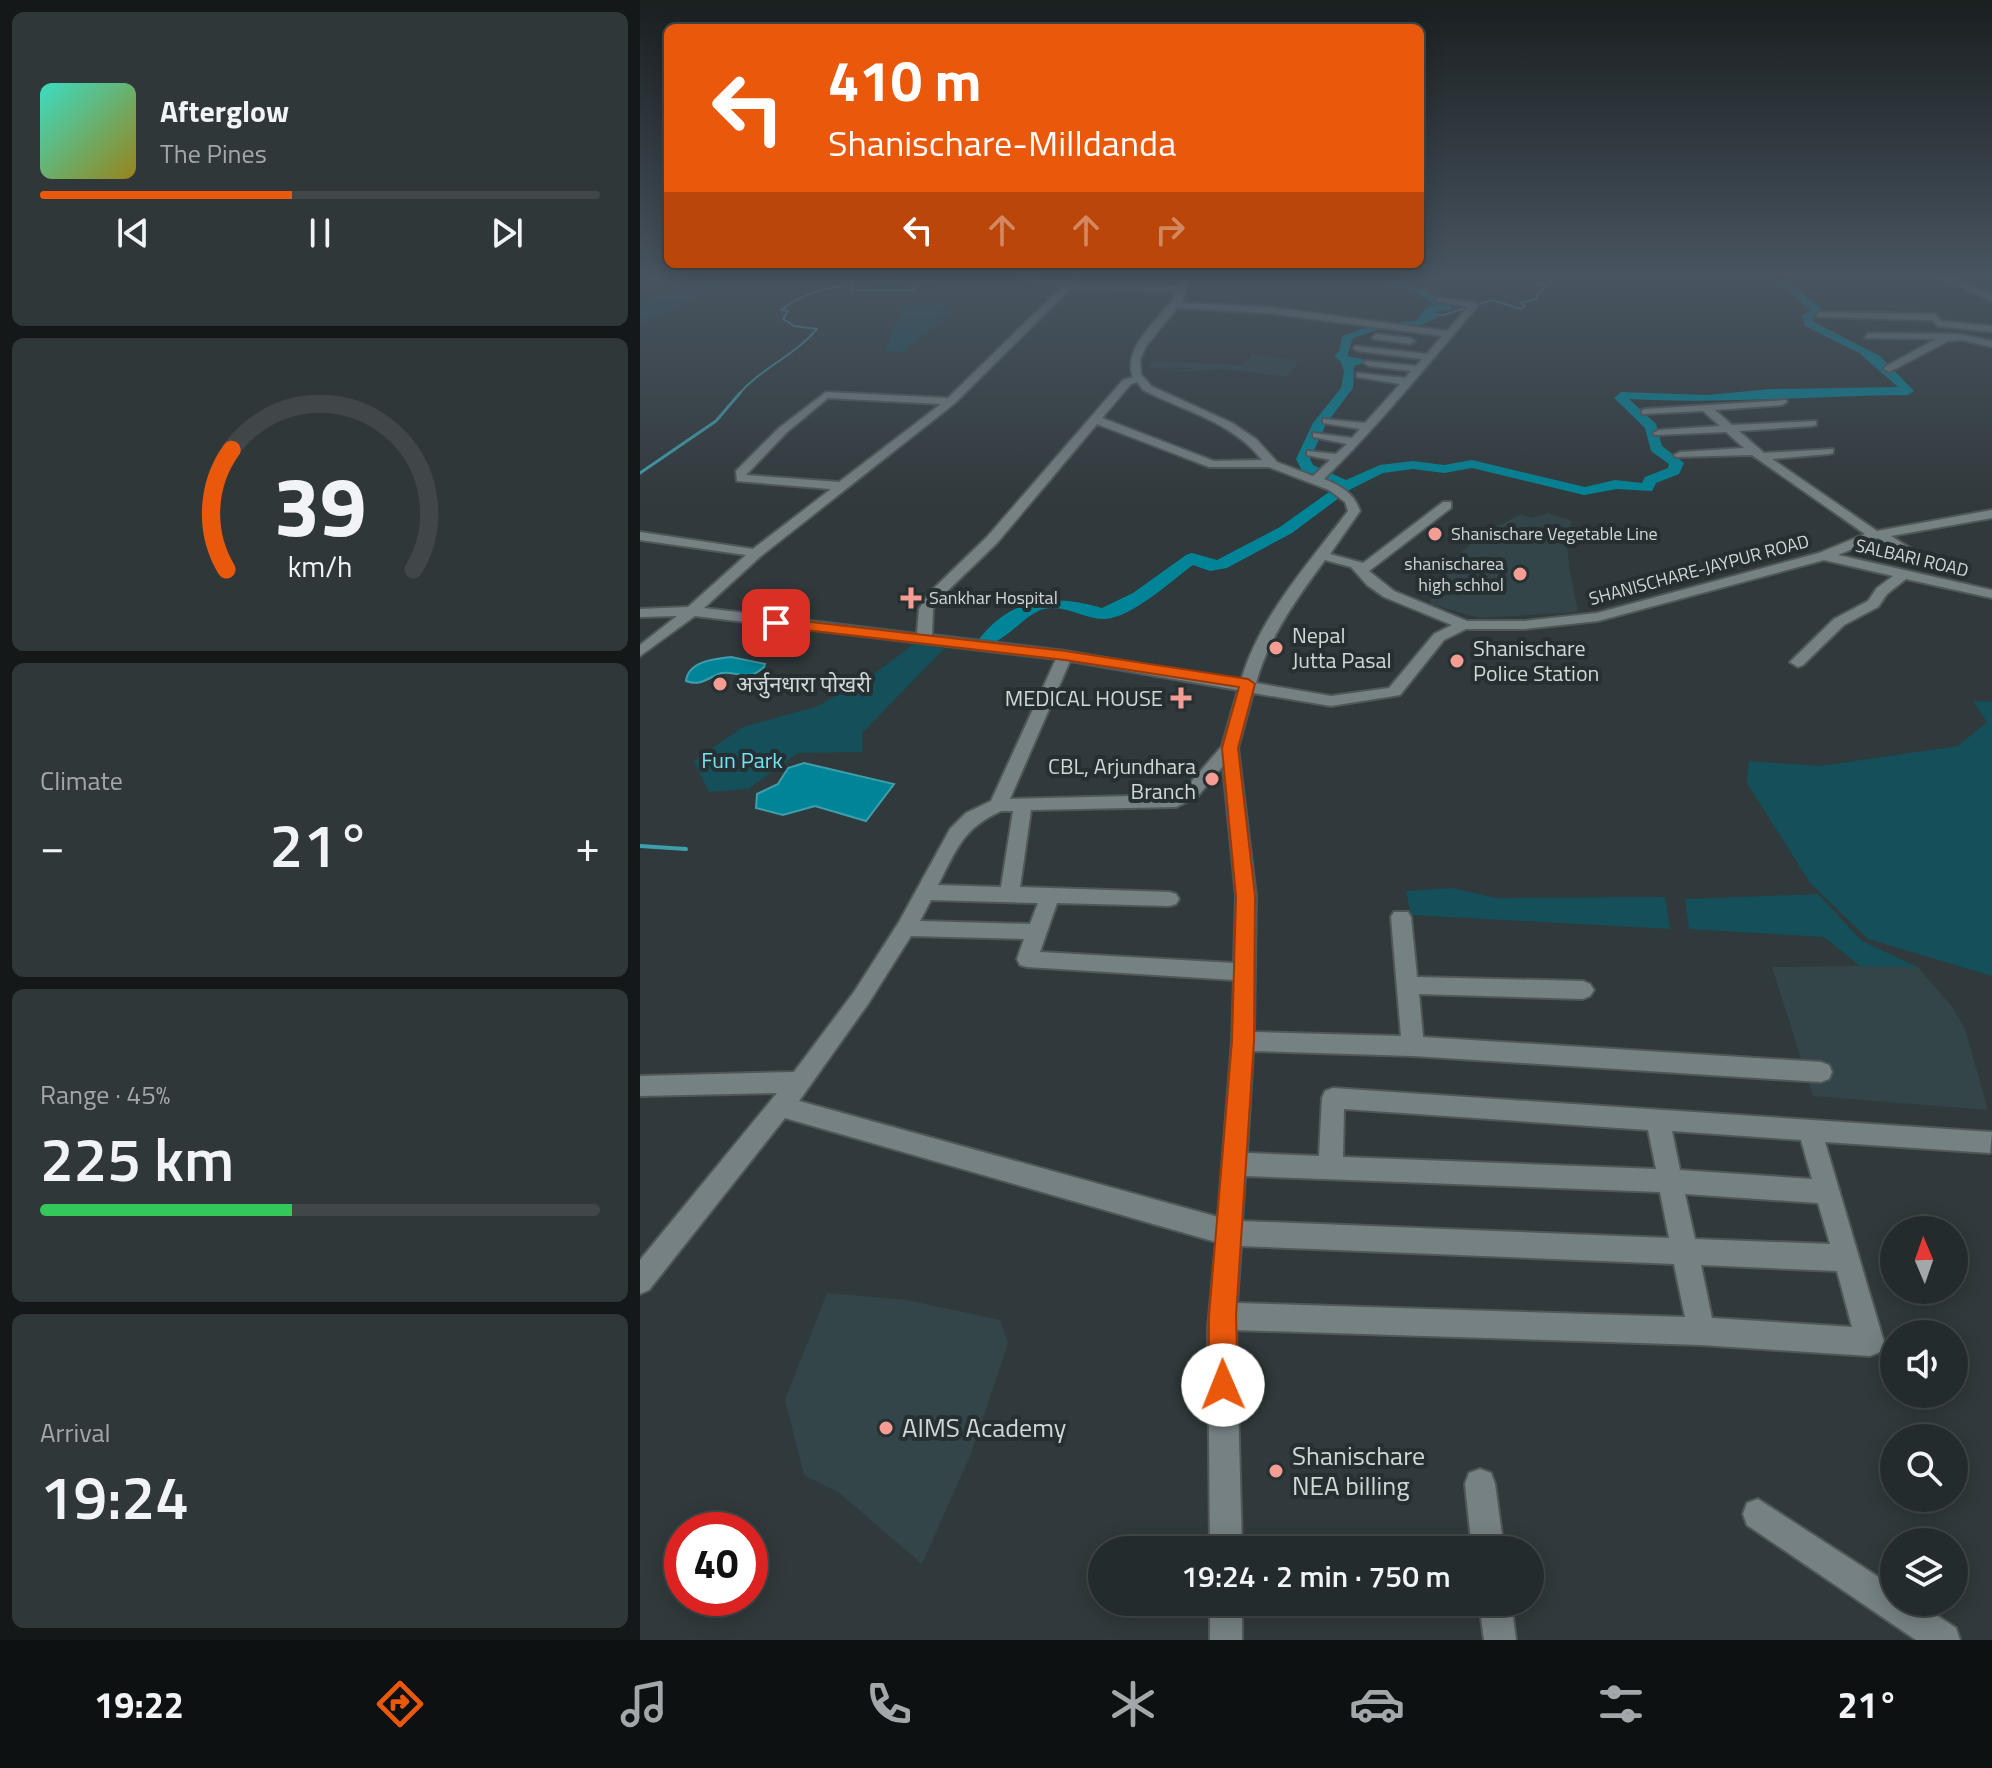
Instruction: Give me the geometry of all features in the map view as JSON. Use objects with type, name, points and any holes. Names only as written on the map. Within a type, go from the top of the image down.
[{"type":"street","points":[[640,652],[692,611],[756,553],[951,401],[1000,353]]},
{"type":"street","points":[[1139,353],[1134,373],[1147,388],[1232,428],[1255,442],[1271,463]]},
{"type":"street","points":[[1395,353],[1431,357]]},
{"type":"street","points":[[1320,477],[1355,442],[1432,353]]},
{"type":"street","points":[[1889,369],[1920,353]]},
{"type":"street","points":[[1369,363],[1420,369]]},
{"type":"street","points":[[1361,375],[1408,382]]},
{"type":"street","points":[[924,639],[926,609],[935,595],[992,540],[1127,382],[1137,379]]},
{"type":"street","points":[[842,486],[741,478],[740,474],[783,430],[826,395],[951,401]]},
{"type":"street","points":[[1646,412],[1782,402]]},
{"type":"street","points":[[1705,407],[1758,454],[1911,555]]},
{"type":"street","points":[[1095,419],[1213,465],[1271,463],[1320,477],[1341,490],[1354,506],[1354,511],[1323,556],[1286,604],[1254,661],[1230,748],[1246,896],[1243,1041],[1223,1316],[1226,1536]]},
{"type":"street","points":[[1327,421],[1368,427]]},
{"type":"street","points":[[1659,433],[1812,423]]},
{"type":"street","points":[[1764,427],[1775,436]]},
{"type":"street","points":[[1317,435],[1355,442]]},
{"type":"street","points":[[1786,445],[1797,454]]},
{"type":"street","points":[[1680,455],[1829,451]]},
{"type":"street","points":[[1311,453],[1340,458]]},
{"type":"street","points":[[1362,570],[1447,505]]},
{"type":"street","name":"SHANISCHARE-JAYPUR ROAD","points":[[1465,625],[1524,625],[1598,617],[1824,556],[1878,535],[1992,514]]},
{"type":"street","points":[[640,536],[756,553]]},
{"type":"street","points":[[1323,556],[1349,562],[1389,594],[1465,625]]},
{"type":"street","name":"SALBARI ROAD","points":[[1824,556],[1992,594]]},
{"type":"street","points":[[1798,662],[1839,622],[1873,604],[1882,591],[1902,575]]},
{"type":"street","points":[[640,613],[692,611],[1065,656],[1248,684],[1331,701],[1394,692],[1439,637],[1465,625]]},
{"type":"street","points":[[998,805],[1065,656]]},
{"type":"street","points":[[640,1281],[782,1107],[844,1023],[906,928],[956,834],[972,817],[998,805],[1176,801],[1191,793],[1230,748]]},
{"type":"street","points":[[1009,896],[1023,806]]},
{"type":"street","points":[[923,892],[1049,898],[1169,899]]},
{"type":"street","points":[[1049,898],[1027,959],[1244,972]]},
{"type":"street","points":[[1401,917],[1413,1046]]},
{"type":"street","points":[[906,928],[1037,932]]},
{"type":"street","points":[[1407,985],[1583,990]]},
{"type":"street","points":[[1243,1041],[1413,1046],[1821,1072]]},
{"type":"street","points":[[640,1086],[800,1082]]},
{"type":"street","points":[[1331,1166],[1333,1098],[1990,1142]]},
{"type":"street","points":[[782,1107],[1229,1233],[1684,1249],[1847,1258]]},
{"type":"street","points":[[1658,1120],[1701,1331]]},
{"type":"street","points":[[1223,1316],[1701,1331],[1870,1342],[1810,1130]]},
{"type":"street","points":[[1233,1164],[1670,1181],[1828,1192]]},
{"type":"street","points":[[1480,1484],[1486,1536]]},
{"type":"street","points":[[1758,1514],[1944,1640]]},
{"type":"street","points":[[1226,1616],[1226,1640]]},
{"type":"street","points":[[1497,1616],[1500,1640]]},
{"type":"shaded area","points":[[1252,354],[1299,361],[1288,376],[1223,369],[1147,373],[1198,368],[1149,368],[1152,361],[1243,365]]},
{"type":"shaded area","points":[[1548,513],[1572,521],[1567,539],[1578,612],[1479,618],[1430,604],[1434,583],[1447,565],[1482,534],[1521,514],[1531,518]]},
{"type":"shaded area","points":[[731,657],[765,664],[752,675],[722,673],[700,682],[686,681],[697,665]]},
{"type":"shaded area","points":[[804,763],[894,784],[866,821],[815,806],[783,815],[756,808],[757,794],[778,784],[788,768]]},
{"type":"shaded area","points":[[1772,967],[1918,967],[1953,1008],[1965,1029],[1988,1110],[1813,1096]]},
{"type":"shaded area","name":"AIMS Academy","points":[[827,1293],[907,1300],[1000,1320],[1008,1343],[970,1456],[922,1564],[838,1492],[804,1475],[785,1400]]},
{"type":"green space","name":"Fun Park","points":[[914,644],[945,648],[862,733],[862,752],[798,753],[748,789],[709,792],[694,761],[743,727],[818,706],[875,673]]},
{"type":"green space","points":[[1973,701],[1992,702],[1992,976],[1868,939],[1810,883],[1747,783],[1749,761],[1820,766],[1958,746],[1987,722]]},
{"type":"green space","points":[[1453,888],[1496,898],[1665,897],[1670,929],[1411,915],[1406,891]]},
{"type":"green space","points":[[1818,894],[1862,941],[1918,967],[1860,966],[1824,937],[1689,929],[1685,899]]},
{"type":"waterway","points":[[740,393],[790,353]]},
{"type":"waterway","points":[[1344,353],[1340,356],[1342,359],[1364,361],[1347,363],[1350,380],[1347,388],[1320,423],[1303,459],[1307,468],[1346,486]]},
{"type":"waterway","points":[[1346,486],[1380,469],[1413,465],[1444,469],[1472,464],[1584,491],[1606,489],[1615,484],[1647,488],[1650,480],[1674,471],[1677,463],[1656,448],[1651,427],[1620,398],[1625,395],[1707,399],[1771,393],[1908,391],[1887,368],[1866,353]]},
{"type":"waterway","points":[[640,473],[716,421],[740,393]]},
{"type":"waterway","points":[[988,639],[1018,616],[1041,604],[1066,604],[1103,614],[1139,596],[1192,558],[1210,566],[1221,565],[1286,530],[1346,486]]},
{"type":"waterway","points":[[640,846],[686,849]]},
{"type":"place","name":"Shanischare Vegetable Line","points":[[1435,534]]},
{"type":"place","name":"shanischarea high schhol","points":[[1520,574]]},
{"type":"place","name":"Sankhar Hospital","points":[[911,598]]},
{"type":"place","name":"Nepal Jutta Pasal","points":[[1276,648]]},
{"type":"place","name":"Shanischare Police Station","points":[[1457,661]]},
{"type":"place","name":"अर्जुनधारा पोखरी","points":[[720,684]]},
{"type":"place","name":"MEDICAL HOUSE","points":[[1181,698]]},
{"type":"place","name":"CBL, Arjundhara Branch","points":[[1212,779]]},
{"type":"place","name":"AIMS Academy","points":[[886,1428]]},
{"type":"place","name":"Shanischare NEA billing","points":[[1276,1471]]},
{"type":"route","points":[[776,623],[1065,656],[1248,684],[1230,748],[1246,896],[1243,1041],[1222,1328],[1223,1385]]}]
